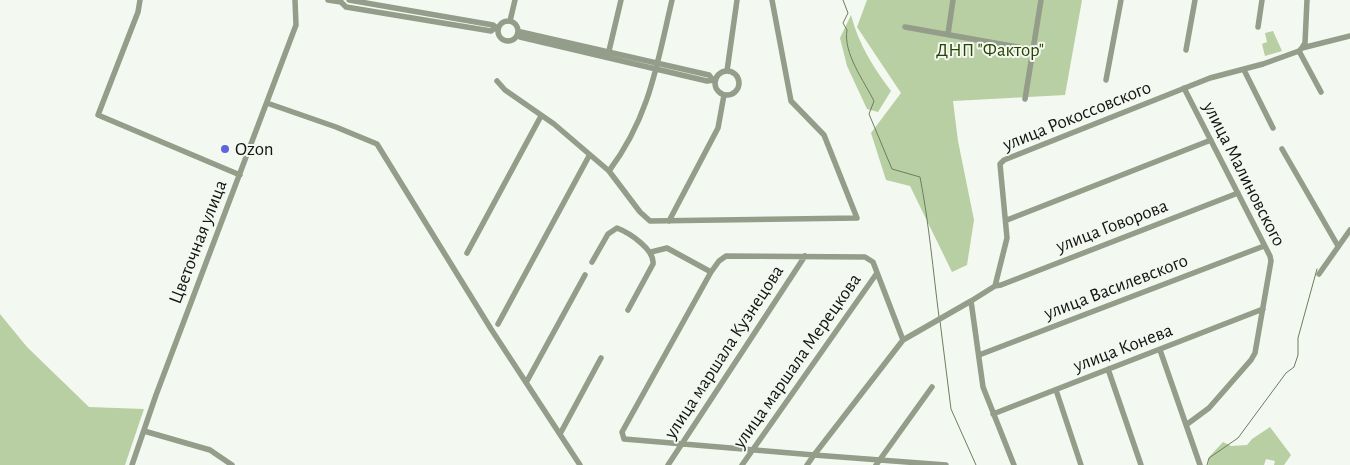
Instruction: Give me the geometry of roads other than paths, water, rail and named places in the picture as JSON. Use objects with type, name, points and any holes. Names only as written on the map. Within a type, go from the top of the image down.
[{"type":"street","points":[[140,0],[138,12],[98,115],[240,175]]},
{"type":"street","name":"Цветочная улица","points":[[132,465],[296,25],[295,0]]},
{"type":"street","points":[[328,0],[340,1],[346,7],[492,31],[502,23],[510,21]]},
{"type":"street","points":[[349,0],[493,25],[504,40],[512,40],[518,33]]},
{"type":"street","points":[[510,21],[515,0]]},
{"type":"street","points":[[608,54],[620,0]]},
{"type":"street","points":[[609,171],[644,110],[657,66],[672,0]]},
{"type":"street","points":[[727,70],[737,0]]},
{"type":"street","points":[[498,81],[505,90],[541,116],[609,171],[640,212],[650,221],[857,218],[824,135],[791,101],[772,0]]},
{"type":"street","points":[[948,34],[953,0]]},
{"type":"street","points":[[1025,99],[1041,0]]},
{"type":"street","points":[[1106,80],[1121,0]]},
{"type":"street","points":[[1186,50],[1195,0]]},
{"type":"street","points":[[1258,27],[1262,0]]},
{"type":"street","points":[[1307,0],[1305,43],[1300,49],[1321,92]]},
{"type":"street","points":[[510,21],[516,26],[520,37],[709,75],[717,89],[724,95],[731,95],[740,86],[737,75],[727,70]]},
{"type":"street","points":[[905,27],[1034,50]]},
{"type":"street","name":"улица Рокоссовского","points":[[995,286],[1006,238],[1007,220],[1000,170],[1000,164],[1004,160],[1210,78],[1282,59],[1300,49],[1350,36]]},
{"type":"street","points":[[713,79],[727,70]]},
{"type":"street","points":[[1244,70],[1273,128]]},
{"type":"street","name":"улица Малиновского","points":[[1184,88],[1271,261],[1263,309],[1251,360],[1209,408],[1186,425]]},
{"type":"street","points":[[669,221],[718,128],[724,95]]},
{"type":"street","points":[[267,103],[336,127],[377,144],[481,313],[580,465]]},
{"type":"street","points":[[467,253],[541,116]]},
{"type":"street","points":[[1007,220],[1210,140]]},
{"type":"street","points":[[1282,149],[1338,246]]},
{"type":"street","points":[[498,324],[589,156]]},
{"type":"street","name":"улица Говорова","points":[[995,286],[1238,193]]},
{"type":"street","points":[[592,262],[612,229],[621,230],[650,252],[654,259],[653,264]]},
{"type":"street","points":[[1319,274],[1350,230]]},
{"type":"street","name":"улица Василевского","points":[[979,355],[1264,246]]},
{"type":"street","points":[[650,252],[667,248],[711,272]]},
{"type":"street","points":[[628,310],[661,249]]},
{"type":"street","points":[[903,340],[873,262],[865,257],[726,256],[718,260],[711,272],[622,432],[624,439],[814,455],[878,463],[944,465]]},
{"type":"street","name":"улица маршала Кузнецова","points":[[668,465],[805,256]]},
{"type":"street","name":"улица маршала Мерецкова","points":[[742,465],[877,273]]},
{"type":"street","points":[[527,381],[585,275]]},
{"type":"street","points":[[807,465],[903,340],[971,302],[995,286]]},
{"type":"street","points":[[971,302],[983,388],[1014,465]]},
{"type":"street","name":"улица Конева","points":[[993,414],[1263,309]]},
{"type":"street","points":[[1160,350],[1200,465]]},
{"type":"street","points":[[560,434],[601,358]]},
{"type":"street","points":[[1108,369],[1141,465]]},
{"type":"street","points":[[878,463],[932,387]]},
{"type":"street","points":[[1056,390],[1081,465]]},
{"type":"street","points":[[144,431],[210,450],[220,455],[232,465]]},
{"type":"waterway","points":[[843,0],[848,13],[843,23],[847,30],[848,48],[855,67],[874,101],[869,114],[892,169],[920,177],[939,317]]},
{"type":"waterway","points":[[1207,465],[1209,458],[1238,438],[1286,373],[1294,367],[1298,355],[1298,338],[1317,269]]},
{"type":"waterway","points":[[940,321],[951,409],[976,465]]},
{"type":"place","name":"Ozon","points":[[225,149]]},
{"type":"park label","name":"ДНП \"Фактор\"","points":[[990,50]]}]
